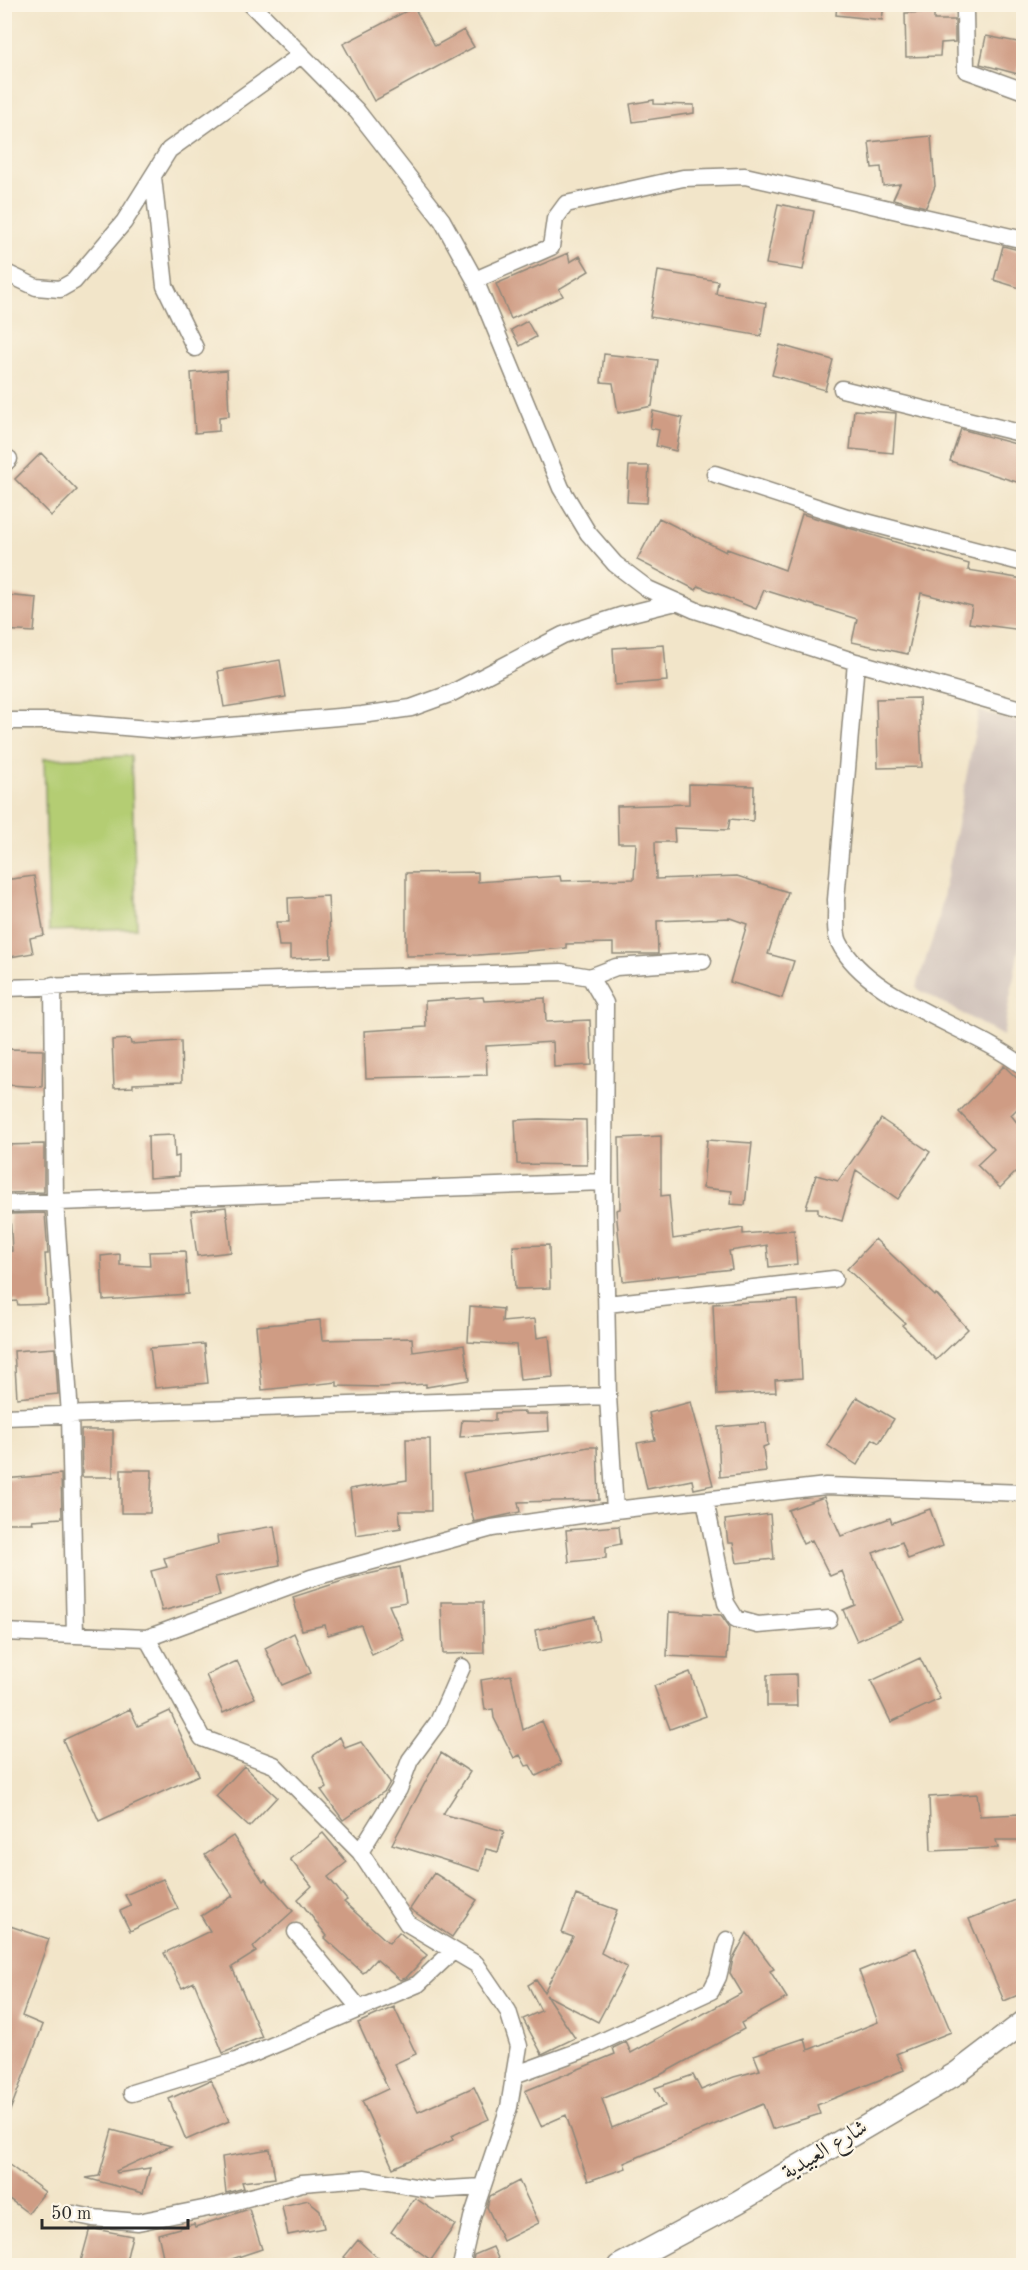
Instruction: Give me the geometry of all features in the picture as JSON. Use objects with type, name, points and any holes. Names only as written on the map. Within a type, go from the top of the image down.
[{"type":"main road","name":"شارع العبيدية","points":[[619,2265],[738,2202],[957,2073],[1023,2022]]},
{"type":"street","points":[[251,4],[357,111],[435,211],[475,280],[561,488],[588,533],[615,564],[648,589],[676,602],[856,662],[1023,710]]},
{"type":"street","points":[[966,11],[966,70],[1023,91]]},
{"type":"street","points":[[4,272],[36,287],[60,289],[74,281],[124,222],[170,150],[301,55]]},
{"type":"street","points":[[475,280],[551,247],[555,219],[566,204],[683,178],[745,176],[1023,240]]},
{"type":"street","points":[[153,177],[165,286],[195,348]]},
{"type":"street","points":[[842,389],[1023,434]]},
{"type":"street","points":[[715,474],[847,518],[1023,563]]},
{"type":"street","points":[[4,721],[52,721],[172,731],[362,715],[411,708],[452,693],[563,635],[620,616],[676,602]]},
{"type":"street","points":[[856,662],[836,900],[838,939],[854,966],[892,993],[1003,1050],[1023,1067]]},
{"type":"street","points":[[4,988],[550,972],[590,977],[616,967],[703,961]]},
{"type":"street","points":[[590,977],[605,1003],[604,1182],[608,1396],[615,1510]]},
{"type":"street","points":[[53,985],[56,1202],[70,1414],[75,1635]]},
{"type":"street","points":[[4,1204],[604,1182]]},
{"type":"street","points":[[607,1304],[834,1279]]},
{"type":"street","points":[[4,1417],[608,1396]]},
{"type":"street","points":[[4,1632],[147,1638],[311,1578],[492,1528],[615,1510],[826,1486],[1023,1493]]},
{"type":"street","points":[[705,1500],[726,1603],[736,1619],[758,1624],[829,1619]]},
{"type":"street","points":[[147,1638],[202,1738],[274,1765],[360,1852],[407,1923],[476,1964],[508,2011],[519,2046],[509,2108],[482,2187],[461,2265]]},
{"type":"street","points":[[360,1852],[399,1789],[410,1760],[438,1722],[462,1667]]},
{"type":"street","points":[[296,1932],[360,2008]]},
{"type":"street","points":[[514,2075],[588,2048],[711,1991],[718,1977],[727,1940]]},
{"type":"street","points":[[132,2093],[236,2061],[418,1984],[453,1951]]},
{"type":"street","points":[[74,2214],[138,2222],[218,2206],[302,2183],[365,2178],[432,2190],[482,2187]]},
{"type":"shaded area","points":[[979,711],[1023,723],[1023,927],[1003,1036],[916,988],[938,923]]},
{"type":"green space","points":[[131,756],[137,928],[49,931],[44,759]]},
{"type":"building","points":[[837,4],[884,4],[882,20],[836,15]]},
{"type":"building","points":[[414,7],[435,46],[464,30],[474,47],[374,101],[343,44]]},
{"type":"building","points":[[934,12],[934,20],[955,20],[955,42],[941,43],[940,56],[906,57],[905,13]]},
{"type":"building","points":[[986,36],[1023,43],[1018,74],[980,64]]},
{"type":"building","points":[[654,100],[654,104],[694,105],[694,113],[633,122],[630,104]]},
{"type":"building","points":[[931,136],[935,186],[926,207],[893,199],[900,184],[883,186],[881,167],[872,168],[869,142]]},
{"type":"building","points":[[778,204],[814,211],[803,270],[766,264]]},
{"type":"building","points":[[1003,246],[1023,251],[1023,289],[994,280]]},
{"type":"building","points":[[568,253],[570,262],[580,256],[589,271],[559,289],[563,296],[511,319],[496,284]]},
{"type":"building","points":[[658,271],[718,281],[716,294],[766,303],[761,336],[650,317]]},
{"type":"building","points":[[527,321],[536,337],[520,346],[511,330]]},
{"type":"building","points":[[780,345],[833,360],[825,390],[772,375]]},
{"type":"building","points":[[604,354],[658,360],[652,406],[618,413],[613,383],[601,382]]},
{"type":"building","points":[[227,370],[229,416],[219,417],[219,431],[195,433],[191,373]]},
{"type":"building","points":[[854,410],[896,413],[893,453],[850,449]]},
{"type":"building","points":[[653,411],[683,418],[676,451],[656,446],[659,430],[650,428]]},
{"type":"building","points":[[961,429],[1023,446],[1023,484],[950,461]]},
{"type":"building","points":[[41,453],[77,490],[51,516],[15,479]]},
{"type":"building","points":[[629,466],[649,466],[647,503],[627,502]]},
{"type":"building","points":[[802,514],[969,564],[968,570],[1023,579],[1022,630],[969,623],[972,606],[921,593],[908,654],[852,642],[857,619],[764,590],[756,609],[698,586],[696,590],[637,560],[659,518],[726,552],[727,549],[785,570]]},
{"type":"building","points":[[4,595],[37,598],[34,632],[4,630]]},
{"type":"building","points":[[664,645],[667,681],[615,685],[613,648]]},
{"type":"building","points":[[280,660],[286,697],[224,707],[218,671]]},
{"type":"building","points":[[919,698],[922,767],[878,768],[876,699]]},
{"type":"building","points":[[689,784],[754,786],[753,821],[730,819],[728,830],[674,828],[675,842],[655,842],[656,879],[737,876],[788,892],[768,954],[794,961],[782,998],[730,982],[747,924],[730,918],[657,921],[658,954],[613,954],[613,943],[566,944],[566,948],[478,955],[406,956],[406,873],[478,872],[478,882],[560,876],[561,881],[634,879],[636,843],[618,843],[617,806],[689,804]]},
{"type":"building","points":[[34,876],[44,935],[30,938],[33,953],[4,958],[4,880]]},
{"type":"building","points":[[328,896],[331,957],[290,959],[290,946],[279,946],[276,922],[289,922],[288,898]]},
{"type":"building","points":[[483,997],[484,1001],[545,998],[546,1022],[590,1020],[592,1065],[554,1067],[553,1042],[486,1046],[487,1075],[366,1078],[364,1031],[426,1027],[425,1001]]},
{"type":"building","points":[[130,1039],[131,1044],[181,1041],[182,1082],[133,1084],[133,1087],[114,1088],[112,1040]]},
{"type":"building","points":[[9,1049],[43,1050],[42,1087],[9,1085]]},
{"type":"building","points":[[1004,1066],[1023,1084],[1023,1103],[1011,1115],[1023,1130],[1023,1165],[1000,1188],[977,1165],[994,1149],[959,1112]]},
{"type":"building","points":[[881,1119],[930,1152],[898,1199],[856,1170],[842,1221],[818,1214],[818,1208],[806,1208],[816,1175],[838,1181]]},
{"type":"building","points":[[515,1120],[586,1120],[587,1165],[517,1164]]},
{"type":"building","points":[[174,1135],[175,1157],[179,1156],[179,1176],[149,1178],[148,1136]]},
{"type":"building","points":[[661,1136],[661,1196],[669,1195],[673,1239],[743,1228],[743,1234],[794,1230],[797,1264],[769,1267],[767,1245],[729,1251],[732,1269],[623,1281],[616,1210],[620,1209],[619,1138]]},
{"type":"building","points":[[707,1140],[752,1143],[745,1205],[730,1204],[732,1191],[703,1188]]},
{"type":"building","points":[[44,1144],[44,1192],[8,1193],[4,1191],[4,1145]]},
{"type":"building","points":[[226,1207],[231,1252],[197,1256],[191,1211]]},
{"type":"building","points":[[45,1213],[48,1304],[18,1305],[17,1301],[4,1302],[4,1252],[12,1251],[10,1214]]},
{"type":"building","points":[[875,1239],[935,1296],[936,1294],[968,1329],[936,1360],[902,1325],[905,1323],[847,1269]]},
{"type":"building","points":[[549,1245],[550,1288],[515,1289],[513,1246]]},
{"type":"building","points":[[185,1251],[188,1294],[103,1300],[101,1256],[120,1254],[120,1265],[150,1266],[149,1252]]},
{"type":"building","points":[[798,1300],[802,1378],[775,1380],[776,1392],[717,1395],[713,1304]]},
{"type":"building","points":[[470,1306],[503,1309],[502,1322],[535,1319],[537,1338],[549,1336],[553,1377],[520,1380],[516,1345],[468,1342]]},
{"type":"building","points":[[320,1320],[322,1340],[412,1338],[413,1352],[464,1345],[469,1380],[426,1387],[426,1384],[382,1387],[337,1386],[337,1382],[262,1390],[256,1326]]},
{"type":"building","points":[[204,1344],[208,1383],[155,1388],[150,1348]]},
{"type":"building","points":[[55,1348],[58,1394],[17,1398],[14,1351]]},
{"type":"building","points":[[857,1397],[894,1419],[879,1443],[873,1439],[857,1465],[827,1445]]},
{"type":"building","points":[[691,1402],[713,1485],[694,1489],[692,1480],[647,1489],[637,1443],[655,1440],[649,1413]]},
{"type":"building","points":[[525,1412],[525,1414],[548,1414],[549,1431],[460,1437],[462,1420],[495,1421],[495,1413]]},
{"type":"building","points":[[766,1423],[768,1445],[763,1447],[766,1472],[720,1477],[718,1427]]},
{"type":"building","points":[[81,1430],[113,1430],[113,1477],[82,1477]]},
{"type":"building","points":[[406,1439],[430,1439],[431,1511],[399,1511],[401,1528],[356,1535],[350,1489],[407,1480]]},
{"type":"building","points":[[597,1447],[599,1500],[518,1502],[520,1512],[474,1522],[463,1473]]},
{"type":"building","points":[[121,1470],[152,1470],[150,1513],[121,1513]]},
{"type":"building","points":[[61,1474],[62,1518],[32,1520],[33,1523],[4,1523],[4,1479]]},
{"type":"building","points":[[824,1497],[841,1536],[890,1518],[892,1523],[930,1509],[943,1546],[908,1559],[902,1542],[873,1553],[904,1620],[857,1641],[843,1610],[855,1605],[842,1571],[830,1576],[812,1540],[803,1544],[788,1510]]},
{"type":"building","points":[[770,1514],[774,1559],[737,1563],[733,1543],[728,1543],[725,1520]]},
{"type":"building","points":[[274,1526],[280,1565],[215,1577],[220,1596],[162,1611],[151,1571],[167,1567],[164,1558],[218,1544],[217,1536]]},
{"type":"building","points":[[619,1526],[621,1544],[606,1547],[606,1558],[569,1562],[566,1530]]},
{"type":"building","points":[[400,1567],[406,1602],[389,1605],[404,1640],[372,1655],[361,1625],[328,1635],[325,1625],[302,1630],[293,1597],[355,1577]]},
{"type":"building","points":[[441,1602],[483,1602],[484,1653],[443,1654]]},
{"type":"building","points":[[669,1612],[721,1615],[729,1626],[727,1659],[667,1656]]},
{"type":"building","points":[[594,1617],[599,1640],[539,1651],[535,1630]]},
{"type":"building","points":[[294,1633],[311,1673],[282,1685],[265,1648]]},
{"type":"building","points":[[920,1658],[940,1699],[891,1722],[871,1681]]},
{"type":"building","points":[[237,1661],[255,1698],[223,1713],[206,1675]]},
{"type":"building","points":[[690,1672],[706,1716],[670,1729],[654,1686]]},
{"type":"building","points":[[796,1674],[797,1706],[767,1706],[767,1675]]},
{"type":"building","points":[[511,1675],[523,1730],[542,1721],[561,1764],[536,1776],[530,1765],[526,1766],[520,1755],[514,1758],[494,1718],[493,1709],[485,1710],[481,1680]]},
{"type":"building","points":[[130,1709],[138,1726],[170,1711],[199,1775],[99,1821],[63,1740]]},
{"type":"building","points":[[340,1737],[345,1748],[361,1742],[390,1782],[385,1791],[343,1820],[321,1790],[327,1788],[313,1756]]},
{"type":"building","points":[[441,1753],[470,1772],[443,1814],[504,1831],[498,1852],[486,1849],[480,1871],[392,1844]]},
{"type":"building","points":[[244,1766],[277,1797],[249,1827],[216,1796]]},
{"type":"building","points":[[977,1794],[980,1816],[1020,1814],[1021,1840],[996,1840],[998,1848],[931,1851],[929,1797]]},
{"type":"building","points":[[323,1833],[347,1862],[328,1877],[347,1900],[344,1902],[389,1943],[399,1932],[427,1955],[406,1978],[400,1980],[376,1959],[363,1973],[325,1938],[327,1936],[298,1899],[312,1886],[290,1859]]},
{"type":"building","points":[[233,1836],[263,1881],[265,1879],[293,1911],[253,1947],[256,1952],[232,1967],[262,2037],[223,2053],[194,1982],[182,1988],[164,1953],[210,1931],[201,1916],[233,1896],[205,1855]]},
{"type":"building","points":[[434,1873],[477,1900],[452,1937],[410,1909]]},
{"type":"building","points":[[163,1879],[178,1909],[130,1931],[120,1911],[131,1906],[125,1895]]},
{"type":"building","points":[[576,1895],[617,1910],[601,1953],[627,1967],[598,2022],[546,1995],[575,2038],[542,2054],[523,2019],[541,2011],[528,1985],[536,1980],[544,1992],[573,1937],[562,1933]]},
{"type":"building","points":[[1023,1897],[1023,1993],[1004,2001],[969,1919]]},
{"type":"building","points":[[4,1924],[49,1939],[22,2016],[43,2025],[6,2121]]},
{"type":"building","points":[[747,1933],[774,1969],[770,1971],[787,1998],[741,2023],[744,2029],[660,2075],[602,2099],[612,2128],[665,2106],[655,2088],[693,2075],[701,2090],[760,2070],[754,2055],[805,2038],[808,2050],[878,2022],[859,1971],[916,1948],[951,2032],[896,2054],[904,2070],[817,2105],[820,2114],[772,2129],[763,2104],[624,2163],[626,2168],[588,2181],[566,2115],[541,2126],[525,2091],[615,2054],[613,2048],[626,2042],[631,2053],[742,1993],[730,1973],[733,1959]]},
{"type":"building","points":[[394,2007],[416,2054],[394,2064],[418,2112],[474,2087],[489,2119],[451,2136],[453,2140],[393,2168],[362,2101],[388,2089],[358,2023]]},
{"type":"building","points":[[211,2080],[229,2121],[186,2140],[169,2099]]},
{"type":"building","points":[[112,2130],[171,2146],[116,2171],[117,2173],[150,2168],[143,2193],[86,2178],[99,2176]]},
{"type":"building","points":[[270,2149],[275,2178],[242,2182],[244,2188],[226,2193],[222,2157]]},
{"type":"building","points":[[4,2161],[45,2192],[28,2213],[4,2195]]},
{"type":"building","points":[[519,2181],[539,2223],[503,2241],[487,2207],[490,2196]]},
{"type":"building","points":[[415,2198],[455,2225],[431,2260],[391,2232]]},
{"type":"building","points":[[308,2200],[320,2210],[324,2228],[288,2235],[282,2206]]},
{"type":"building","points":[[249,2209],[262,2249],[214,2265],[165,2265],[158,2234],[194,2224],[195,2227]]},
{"type":"building","points":[[90,2228],[132,2236],[125,2265],[80,2265]]},
{"type":"building","points":[[358,2240],[388,2265],[356,2265],[344,2257]]},
{"type":"building","points":[[493,2247],[501,2265],[472,2265],[474,2255]]}]
